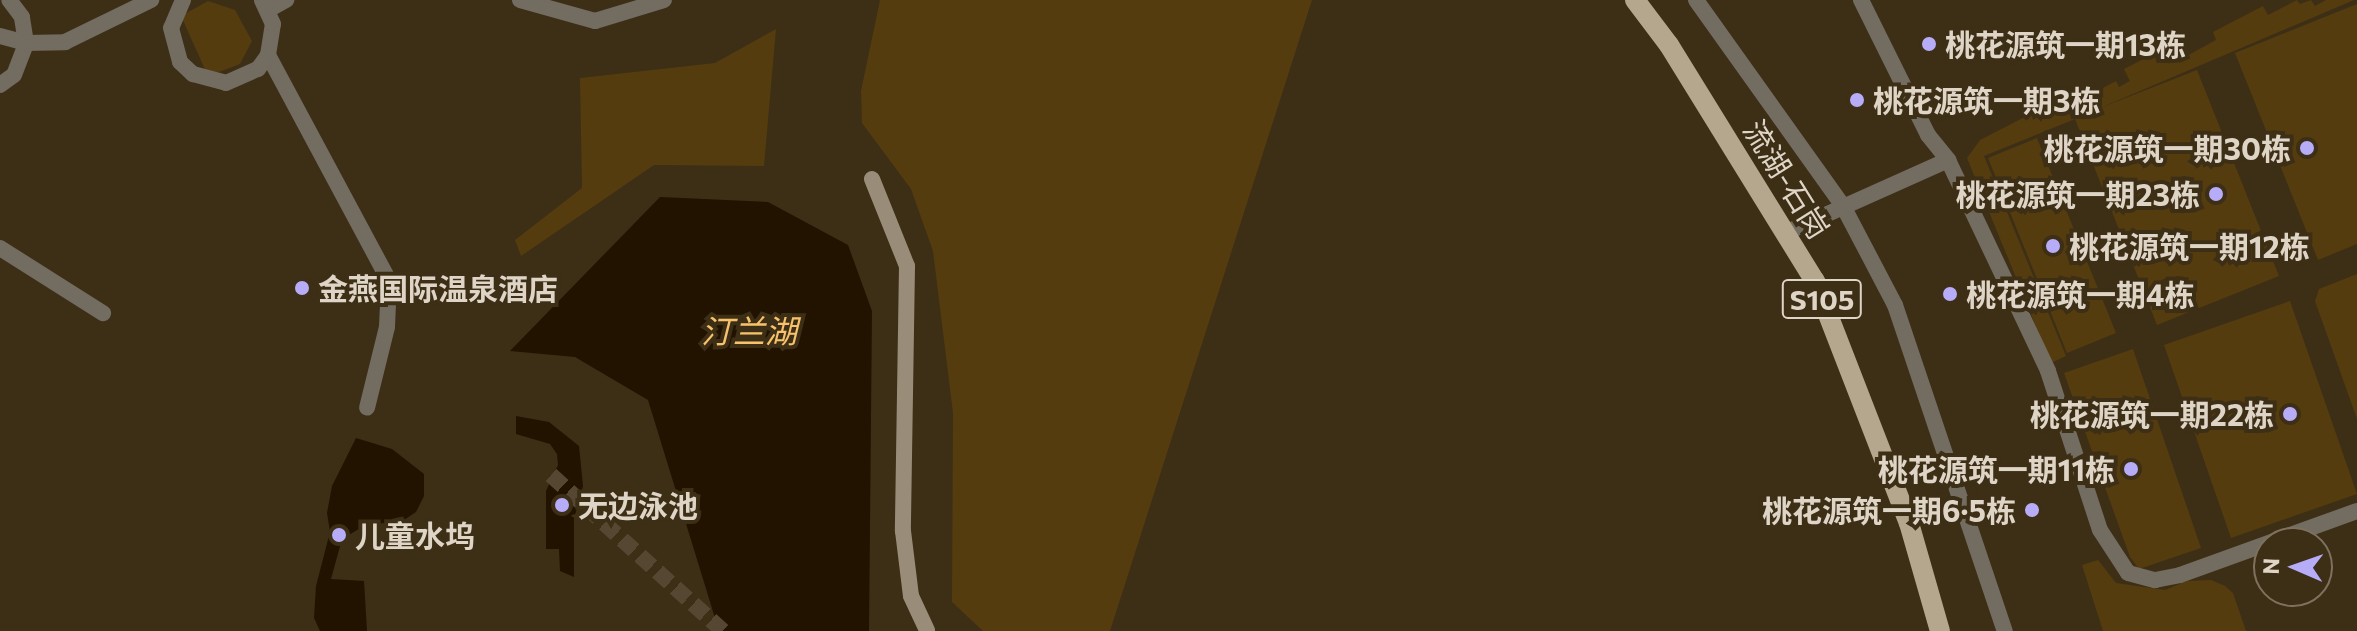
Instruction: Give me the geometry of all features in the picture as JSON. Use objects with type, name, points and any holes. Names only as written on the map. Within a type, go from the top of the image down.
[{"type":"main road","name":"流湖-石岗","points":[[1635,0],[1669,45],[1821,295],[1909,523],[1940,631]]},
{"type":"main road","points":[[872,179],[907,266],[903,531],[911,596],[927,631]]},
{"type":"street","points":[[0,85],[14,75],[26,43],[22,17],[9,0]]},
{"type":"street","points":[[0,36],[26,43],[65,42],[151,0]]},
{"type":"street","points":[[183,0],[171,28],[173,46],[193,74],[226,83],[258,69],[268,55],[273,24],[265,5],[286,0]]},
{"type":"street","points":[[520,0],[595,21],[664,0]]},
{"type":"street","points":[[1696,0],[1843,206],[1895,305],[2005,631]]},
{"type":"street","points":[[1861,0],[1928,135],[1948,160],[2048,371],[2100,530],[2128,573],[2155,580],[2180,575],[2357,511]]},
{"type":"street","points":[[268,55],[389,281],[387,327],[367,408]]},
{"type":"street","points":[[1785,233],[1948,160]]},
{"type":"street","points":[[0,248],[32,273],[103,313]]},
{"type":"shaded area","points":[[880,0],[1312,0],[1110,631],[983,631],[952,602],[953,413],[933,251],[911,189],[862,123],[861,91]]},
{"type":"shaded area","points":[[2297,0],[2300,4],[2311,0],[2315,6],[2326,0],[2354,0],[2100,108],[2197,70],[2279,276],[2157,325],[2075,119],[1984,156],[2066,356],[2051,363],[1967,158],[1980,140],[2048,105],[2048,117],[2116,81],[2119,87],[2130,81],[2124,69],[2175,43],[2183,58],[2216,40],[2213,32],[2263,6],[2268,15]]},
{"type":"shaded area","points":[[208,1],[235,10],[252,41],[240,64],[208,76],[181,16]]},
{"type":"shaded area","points":[[2357,4],[2357,244],[2318,260],[2235,53]]},
{"type":"shaded area","points":[[776,29],[764,166],[654,165],[521,256],[515,240],[582,188],[580,78],[715,63]]},
{"type":"shaded area","name":"桃花源筑一期12栋","points":[[2037,138],[2116,333],[2067,353],[1988,158]]},
{"type":"shaded area","points":[[2357,274],[2357,419],[2315,301],[2319,289]]},
{"type":"shaded area","points":[[2290,301],[2357,494],[2262,527],[2253,527],[2253,530],[2231,538],[2164,345]]},
{"type":"shaded area","points":[[2133,349],[2201,548],[2139,569],[2130,557],[2064,373]]},
{"type":"shaded area","points":[[2098,560],[2116,583],[2165,590],[2187,581],[2211,580],[2225,586],[2233,593],[2246,631],[2103,631],[2082,565]]},
{"type":"water","name":"汀兰湖","points":[[660,197],[768,202],[848,245],[872,311],[869,631],[719,631],[648,400],[575,357],[510,351]]},
{"type":"water","name":"无边泳池","points":[[516,416],[549,422],[579,446],[583,486],[574,519],[574,577],[560,571],[559,549],[546,549],[546,491],[558,465],[557,454],[550,444],[516,434]]},
{"type":"water","name":"儿童水坞","points":[[356,438],[392,449],[424,474],[424,496],[416,512],[404,520],[364,526],[342,539],[331,579],[364,581],[367,631],[320,631],[314,618],[316,586],[330,532],[327,513],[332,486]]},
{"type":"tunnel","points":[[551,475],[723,631]]},
{"type":"place","name":"桃花源筑一期13栋","points":[[1929,44]]},
{"type":"place","name":"桃花源筑一期3栋","points":[[1857,100]]},
{"type":"place","name":"桃花源筑一期30栋","points":[[2307,148]]},
{"type":"place","name":"桃花源筑一期23栋","points":[[2216,194]]},
{"type":"place","name":"桃花源筑一期12栋","points":[[2053,246]]},
{"type":"place","name":"金燕国际温泉酒店","points":[[302,288]]},
{"type":"place","name":"桃花源筑一期4栋","points":[[1950,294]]},
{"type":"place","name":"桃花源筑一期22栋","points":[[2290,414]]},
{"type":"place","name":"桃花源筑一期11栋","points":[[2131,469]]},
{"type":"place","name":"无边泳池","points":[[562,505]]},
{"type":"place","name":"桃花源筑一期6·5栋","points":[[2032,510]]},
{"type":"place","name":"儿童水坞","points":[[339,535]]}]
